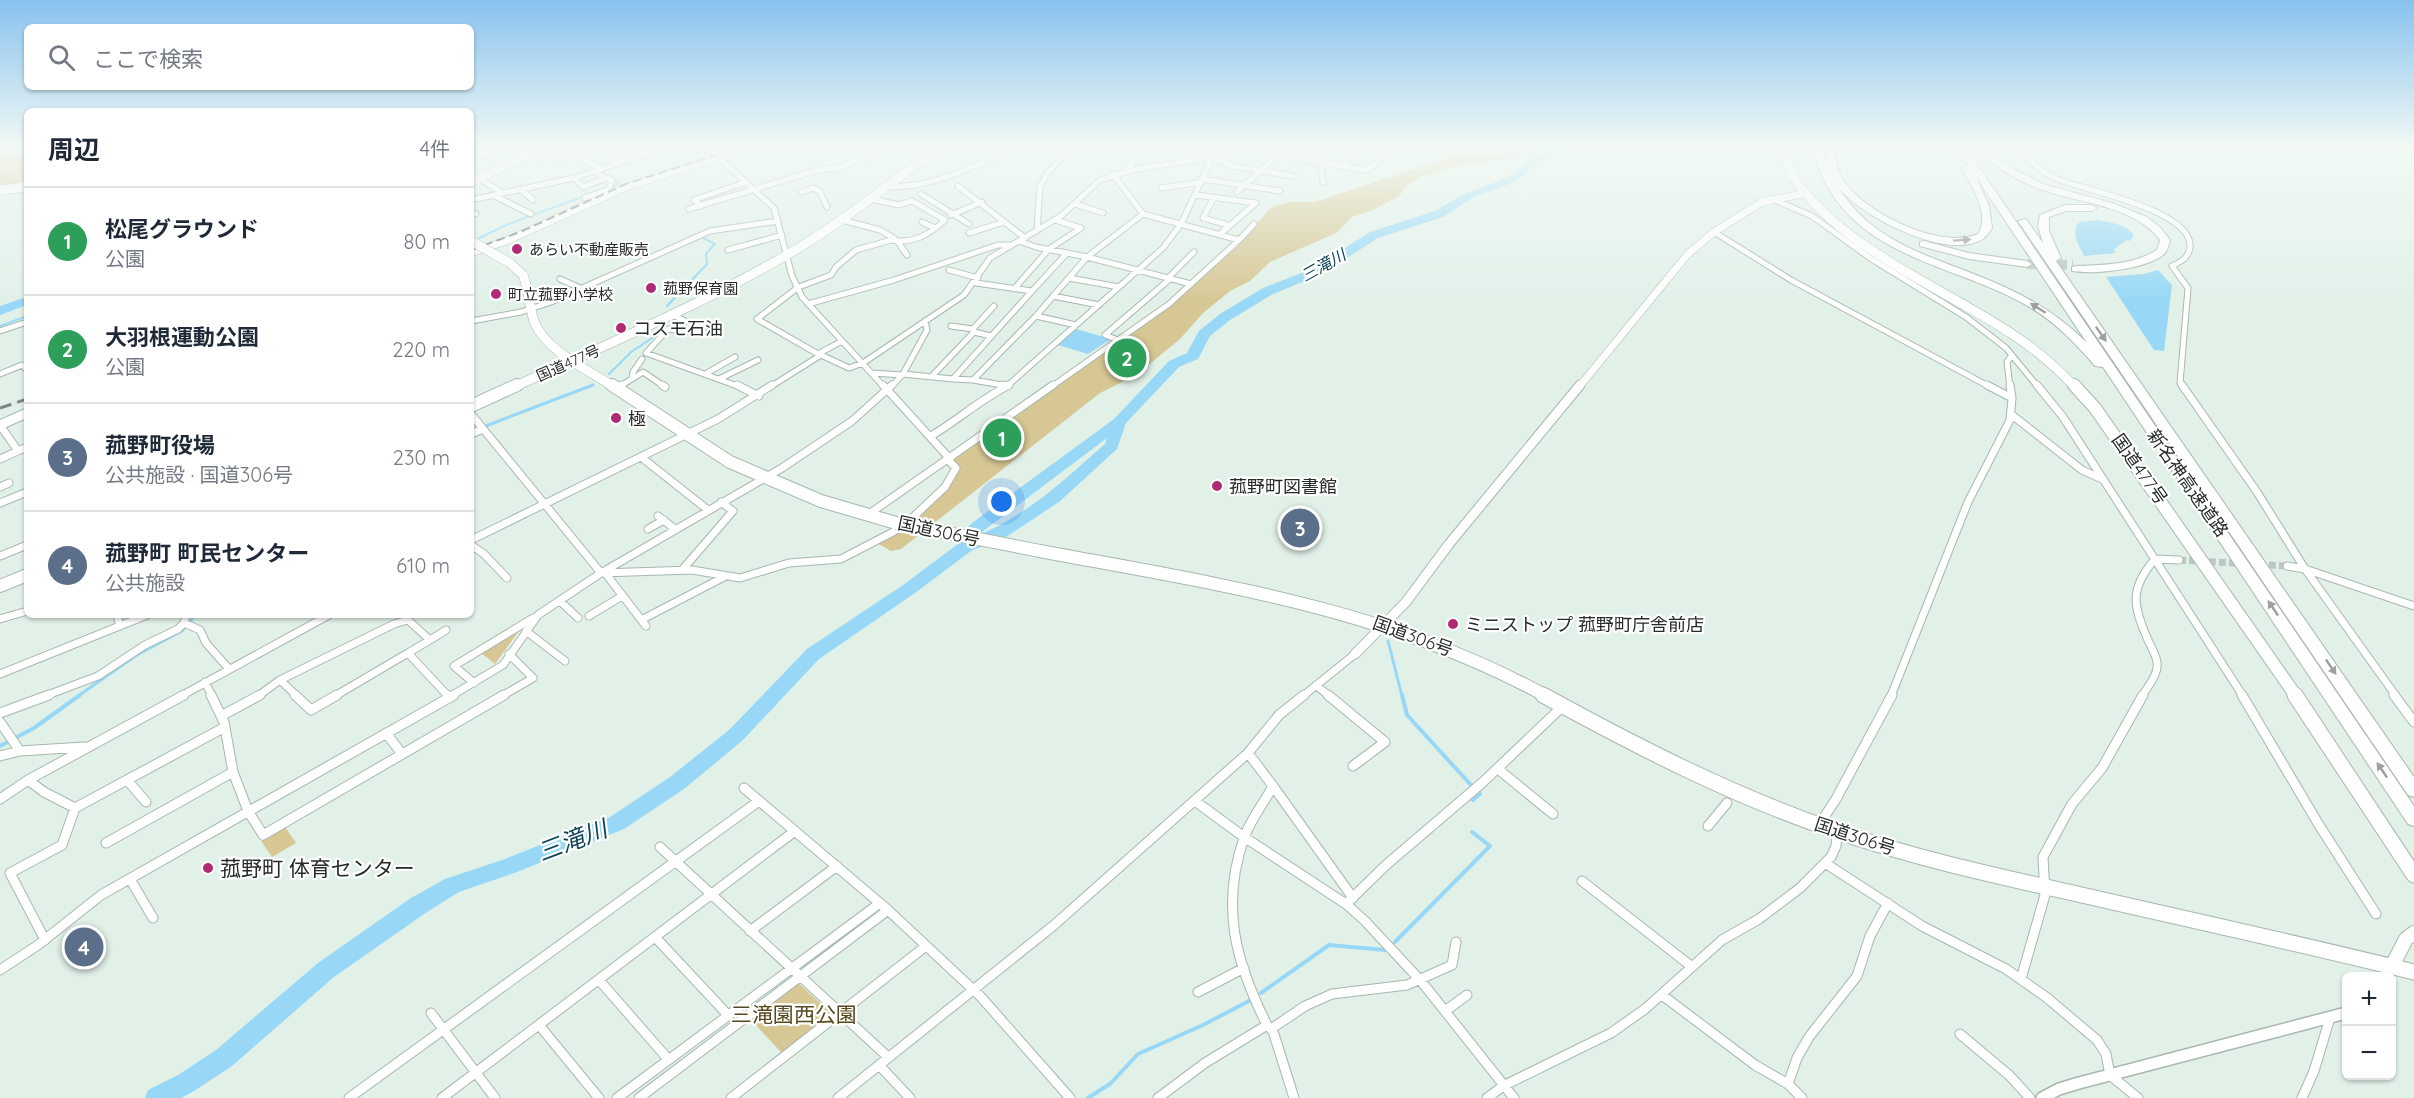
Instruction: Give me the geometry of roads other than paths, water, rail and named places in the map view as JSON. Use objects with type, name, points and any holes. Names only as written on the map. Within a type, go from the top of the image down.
[{"type":"highway","name":"国道477号","points":[[474,405],[673,315],[786,256],[871,199]]},
{"type":"highway","name":"国道477号","points":[[1813,199],[1835,221],[1865,245],[1985,316],[2035,350],[2059,369],[2095,408],[2285,679],[2414,875]]},
{"type":"highway","points":[[1843,199],[1853,216],[1878,235],[1914,253],[2018,296],[2058,321],[2079,340],[2108,374],[2160,444]]},
{"type":"highway","points":[[1849,199],[1866,219],[1902,240],[1967,259],[2029,266]]},
{"type":"highway","points":[[1857,199],[1907,231],[1946,240],[1972,239],[1982,236],[1986,231],[1988,219],[1981,199]]},
{"type":"highway","name":"新名神高速道路","points":[[1996,199],[2414,819]]},
{"type":"highway","name":"新名神高速道路","points":[[2007,199],[2414,790]]},
{"type":"highway","points":[[2065,281],[2043,225],[2044,217],[2052,211],[2076,207],[2108,210],[2138,221],[2149,229],[2156,239],[2153,248],[2140,255],[2115,262],[2074,267],[2114,266],[2148,258],[2162,251],[2165,240],[2159,231],[2146,221],[2085,199]]},
{"type":"highway","name":"国道306号","points":[[474,243],[505,259],[523,275],[529,290],[530,310],[538,333],[553,347],[730,462],[821,501],[896,523],[1286,598],[1386,626],[1466,656],[1564,705],[1680,768],[1747,798],[1819,825],[1936,860],[2388,971],[2414,972]]},
{"type":"highway","points":[[1,584],[24,576]]},
{"type":"main road","points":[[2388,971],[2406,939],[2414,933]]},
{"type":"street","points":[[501,199],[531,214]]},
{"type":"street","points":[[474,250],[517,238],[602,199]]},
{"type":"street","points":[[696,199],[694,200],[701,206]]},
{"type":"street","points":[[689,209],[718,199]]},
{"type":"street","points":[[604,573],[682,570],[740,578],[789,563],[841,559],[875,542],[910,519],[945,487],[956,468],[931,436],[887,391],[796,288],[774,205],[767,199]]},
{"type":"street","points":[[823,199],[827,207]]},
{"type":"street","points":[[872,199],[899,205],[912,201],[945,220]]},
{"type":"street","points":[[930,199],[969,224]]},
{"type":"street","points":[[978,199],[1022,239],[1049,249],[1120,264],[1191,284]]},
{"type":"street","points":[[1037,231],[1035,224],[1040,212],[1039,199]]},
{"type":"street","points":[[982,202],[952,213],[935,228],[911,242],[895,241],[872,245],[852,253],[828,277],[796,288],[757,319],[820,355],[849,368],[863,363],[964,295],[977,281],[984,265],[990,259],[1055,220],[1080,199]]},
{"type":"street","points":[[1133,199],[1143,213],[1239,240]]},
{"type":"street","points":[[931,436],[958,420],[995,391],[1008,386],[1077,325],[1168,243],[1194,199]]},
{"type":"street","points":[[1213,199],[1203,218],[1228,225]]},
{"type":"street","points":[[1220,234],[1256,203],[1230,199]]},
{"type":"street","points":[[838,1098],[1053,926],[1248,753],[1267,728],[1386,626],[1419,588],[1449,544],[1687,255],[1714,232],[1753,207],[1771,199]]},
{"type":"street","points":[[1773,199],[1812,216],[1870,258],[1975,324],[2012,355],[2053,403],[2266,732],[2319,825],[2376,914]]},
{"type":"street","points":[[2119,199],[2169,219],[2186,233],[2190,246],[2189,252],[2184,260],[2172,266],[2186,282],[2188,288],[2180,383],[2257,492],[2305,569],[2414,722]]},
{"type":"street","points":[[1075,204],[1103,213]]},
{"type":"street","points":[[973,380],[1036,316],[1087,257],[1143,213]]},
{"type":"street","points":[[842,220],[880,230],[895,239],[907,255]]},
{"type":"street","points":[[1014,289],[1049,249],[1083,226],[1055,220]]},
{"type":"street","points":[[474,320],[530,310],[710,231],[778,221]]},
{"type":"street","points":[[922,222],[935,228]]},
{"type":"street","points":[[969,233],[1004,222]]},
{"type":"street","points":[[869,515],[1169,304],[1254,224]]},
{"type":"street","points":[[1714,232],[1791,280],[2012,398]]},
{"type":"street","points":[[728,250],[782,235]]},
{"type":"street","points":[[872,245],[879,253]]},
{"type":"street","points":[[808,304],[894,280],[998,245],[1010,246]]},
{"type":"street","points":[[1118,340],[1106,335],[1194,252]]},
{"type":"street","points":[[953,379],[1067,253]]},
{"type":"street","points":[[949,270],[977,281],[1032,291]]},
{"type":"street","points":[[1069,278],[1119,287]]},
{"type":"street","points":[[560,279],[580,288]]},
{"type":"street","points":[[1053,296],[1099,305]]},
{"type":"street","points":[[932,376],[994,306]]},
{"type":"street","points":[[673,315],[685,321],[677,331]]},
{"type":"street","points":[[1036,316],[1077,325]]},
{"type":"street","points":[[474,683],[454,666],[675,529],[764,478],[852,421],[887,391],[902,374],[927,330],[925,321]]},
{"type":"street","points":[[0,331],[24,323]]},
{"type":"street","points":[[951,326],[991,336]]},
{"type":"street","points":[[715,334],[668,329],[646,353],[707,373],[759,396]]},
{"type":"street","points":[[474,538],[542,503],[688,435],[759,396],[842,341]]},
{"type":"street","points":[[1819,825],[1836,799],[1897,685],[1968,502],[2012,415],[2007,362],[2012,355]]},
{"type":"street","points":[[707,373],[735,357]]},
{"type":"street","points":[[632,378],[633,372],[642,359]]},
{"type":"street","points":[[719,379],[758,360]]},
{"type":"street","points":[[0,374],[24,365]]},
{"type":"street","points":[[616,388],[628,383],[643,372],[665,387]]},
{"type":"street","points":[[872,373],[932,376],[1008,386]]},
{"type":"street","points":[[18,451],[0,425],[24,414]]},
{"type":"street","points":[[2012,415],[2082,470],[2102,479]]},
{"type":"street","points":[[474,418],[643,623],[724,577]]},
{"type":"street","points":[[474,432],[482,428]]},
{"type":"street","points":[[0,459],[24,448]]},
{"type":"street","points":[[641,457],[708,510]]},
{"type":"street","points":[[0,487],[9,483]]},
{"type":"street","points":[[0,503],[24,493]]},
{"type":"street","points":[[682,570],[733,511],[721,502]]},
{"type":"street","points":[[648,529],[661,518],[675,529]]},
{"type":"street","points":[[0,556],[24,546]]},
{"type":"street","points":[[474,547],[507,578]]},
{"type":"street","points":[[2021,979],[2043,904],[2042,863],[2045,853],[2072,804],[2102,768],[2156,672],[2157,662],[2134,607],[2133,598],[2145,568],[2155,559],[2179,560]]},
{"type":"street","points":[[2287,566],[2305,569],[2414,606]]},
{"type":"street","points":[[589,616],[622,596]]},
{"type":"street","points":[[560,601],[578,618]]},
{"type":"street","points":[[0,619],[24,612]]},
{"type":"street","points":[[0,970],[45,940],[101,895],[503,665],[538,615]]},
{"type":"street","points":[[118,618],[120,626]]},
{"type":"street","points":[[0,674],[140,618]]},
{"type":"street","points":[[0,799],[28,780],[323,618]]},
{"type":"street","points":[[221,716],[248,703],[280,680],[316,660],[375,635],[398,621],[408,620],[430,640]]},
{"type":"street","points":[[0,713],[98,676],[145,645],[178,629],[187,622],[200,630],[206,643],[229,669]]},
{"type":"street","points":[[280,680],[311,710],[446,630]]},
{"type":"street","points":[[526,630],[565,662]]},
{"type":"street","points":[[408,653],[449,697]]},
{"type":"street","points":[[205,682],[225,727],[233,772],[248,811],[263,835],[533,678],[509,654]]},
{"type":"street","points":[[1316,685],[1385,742],[1353,766]]},
{"type":"street","points":[[1349,901],[1386,865],[1498,769],[1564,705]]},
{"type":"street","points":[[0,722],[20,751]]},
{"type":"street","points":[[45,940],[10,873],[62,845],[75,808],[225,727]]},
{"type":"street","points":[[386,733],[402,754]]},
{"type":"street","points":[[0,756],[20,751],[87,747]]},
{"type":"street","points":[[1248,753],[1273,786],[1349,901],[1421,981],[1514,1098]]},
{"type":"street","points":[[1498,769],[1552,814]]},
{"type":"street","points":[[106,843],[233,772]]},
{"type":"street","points":[[28,780],[75,808]]},
{"type":"street","points":[[127,780],[146,802]]},
{"type":"street","points":[[1273,786],[1244,837],[1235,874],[1231,918],[1232,931],[1256,1003],[1269,1027],[1294,1098]]},
{"type":"street","points":[[744,788],[888,910],[981,997],[1069,1097]]},
{"type":"street","points":[[349,1098],[759,801]]},
{"type":"street","points":[[1195,801],[1244,837],[1349,901]]},
{"type":"street","points":[[1708,826],[1728,803]]},
{"type":"street","points":[[442,1098],[795,831]]},
{"type":"street","points":[[1487,1098],[1503,1086],[1611,1033],[1662,995],[1691,966],[1731,933],[1778,906],[1825,863],[1833,852],[1838,831]]},
{"type":"street","points":[[660,847],[888,1058]]},
{"type":"street","points":[[1825,863],[1931,931],[2021,979],[2097,1040],[2106,1054],[2110,1075],[2138,1098]]},
{"type":"street","points":[[750,931],[837,866]]},
{"type":"street","points":[[130,879],[153,918]]},
{"type":"street","points":[[1582,880],[1615,909],[1691,966]]},
{"type":"street","points":[[617,1098],[880,903]]},
{"type":"street","points":[[1788,1084],[1797,1058],[1809,1037],[1857,976],[1870,936],[1888,903]]},
{"type":"street","points":[[639,1098],[888,910]]},
{"type":"street","points":[[656,938],[728,1015]]},
{"type":"street","points":[[1158,1098],[1205,1063],[1305,1006],[1332,994],[1407,985],[1421,981],[1452,965],[1456,942]]},
{"type":"street","points":[[731,1098],[927,946]]},
{"type":"street","points":[[1198,992],[1244,968]]},
{"type":"street","points":[[599,980],[668,1059]]},
{"type":"street","points":[[1445,1011],[1467,995]]},
{"type":"street","points":[[1662,995],[1755,1065],[1788,1084],[1802,1098]]},
{"type":"street","points":[[431,1013],[495,1098]]},
{"type":"street","points":[[2042,1098],[2059,1089],[2342,1014]]},
{"type":"street","points":[[2302,1098],[2314,1071],[2330,1018]]},
{"type":"street","points":[[539,1025],[598,1098]]},
{"type":"street","points":[[1960,1034],[2010,1076],[2030,1098]]},
{"type":"street","points":[[879,1065],[910,1098]]},
{"type":"water","points":[[2097,220],[2122,226],[2134,235],[2130,241],[2127,240],[2114,249],[2115,253],[2084,256],[2075,230],[2080,222]]},
{"type":"water","points":[[2158,270],[2172,285],[2164,351],[2154,350],[2106,277],[2144,274]]},
{"type":"water","points":[[1076,329],[1111,339],[1088,354],[1058,345]]},
{"type":"waterway","points":[[475,240],[511,223],[576,199]]},
{"type":"waterway","name":"三滝川","points":[[1119,422],[1174,364],[1193,356],[1204,334],[1225,317],[1268,291],[1318,271],[1374,235],[1439,214],[1463,199]]},
{"type":"waterway","points":[[667,306],[707,264],[706,254],[715,244],[701,237]]},
{"type":"waterway","points":[[0,311],[24,302]]},
{"type":"waterway","points":[[0,326],[24,317]]},
{"type":"waterway","points":[[672,326],[677,323],[676,320]]},
{"type":"waterway","points":[[609,374],[631,352],[655,336]]},
{"type":"waterway","points":[[483,427],[593,385],[589,387]]},
{"type":"waterway","name":"三滝川","points":[[965,547],[970,534],[978,527],[1119,422]]},
{"type":"waterway","name":"三滝川","points":[[965,547],[1000,533],[1053,498],[1112,446],[1119,422]]},
{"type":"waterway","name":"三滝川","points":[[157,1098],[186,1083],[224,1058],[326,970],[419,905],[452,885],[510,866],[617,823],[677,783],[736,735],[813,654],[909,589],[965,547]]},
{"type":"waterway","points":[[78,696],[137,655],[182,631],[192,618]]},
{"type":"waterway","points":[[1388,641],[1402,696]]},
{"type":"waterway","points":[[0,746],[34,728],[80,695]]},
{"type":"waterway","points":[[1402,695],[1407,715],[1471,785]]},
{"type":"waterway","points":[[1473,800],[1480,794]]},
{"type":"waterway","points":[[1395,942],[1490,846],[1472,832]]},
{"type":"waterway","points":[[1261,993],[1329,945],[1385,950]]},
{"type":"waterway","points":[[1088,1098],[1110,1084],[1138,1054],[1203,1025],[1249,1001]]},
{"type":"tunnel","points":[[2027,264],[2073,265]]},
{"type":"tunnel","points":[[2179,560],[2287,566]]},
{"type":"railway","points":[[474,249],[520,232],[592,199]]},
{"type":"railway","points":[[0,408],[24,400]]},
{"type":"place","name":"あらい不動産販売","points":[[517,249]]},
{"type":"place","name":"菰野保育園","points":[[651,288]]},
{"type":"place","name":"町立菰野小学校","points":[[496,294]]},
{"type":"place","name":"コスモ石油","points":[[621,328]]},
{"type":"place","name":"大羽根運動公園","points":[[1127,358]]},
{"type":"place","name":"極","points":[[616,418]]},
{"type":"place","name":"松尾グラウンド","points":[[1002,438]]},
{"type":"place","name":"菰野町図書館","points":[[1217,486]]},
{"type":"place","name":"菰野町役場","points":[[1300,528]]},
{"type":"place","name":"ミニストップ 菰野町庁舎前店","points":[[1453,624]]},
{"type":"place","name":"菰野町 体育センター","points":[[208,868]]},
{"type":"place","name":"菰野町 町民センター","points":[[84,947]]},
{"type":"park label","name":"三滝園西公園","points":[[794,1014]]}]
